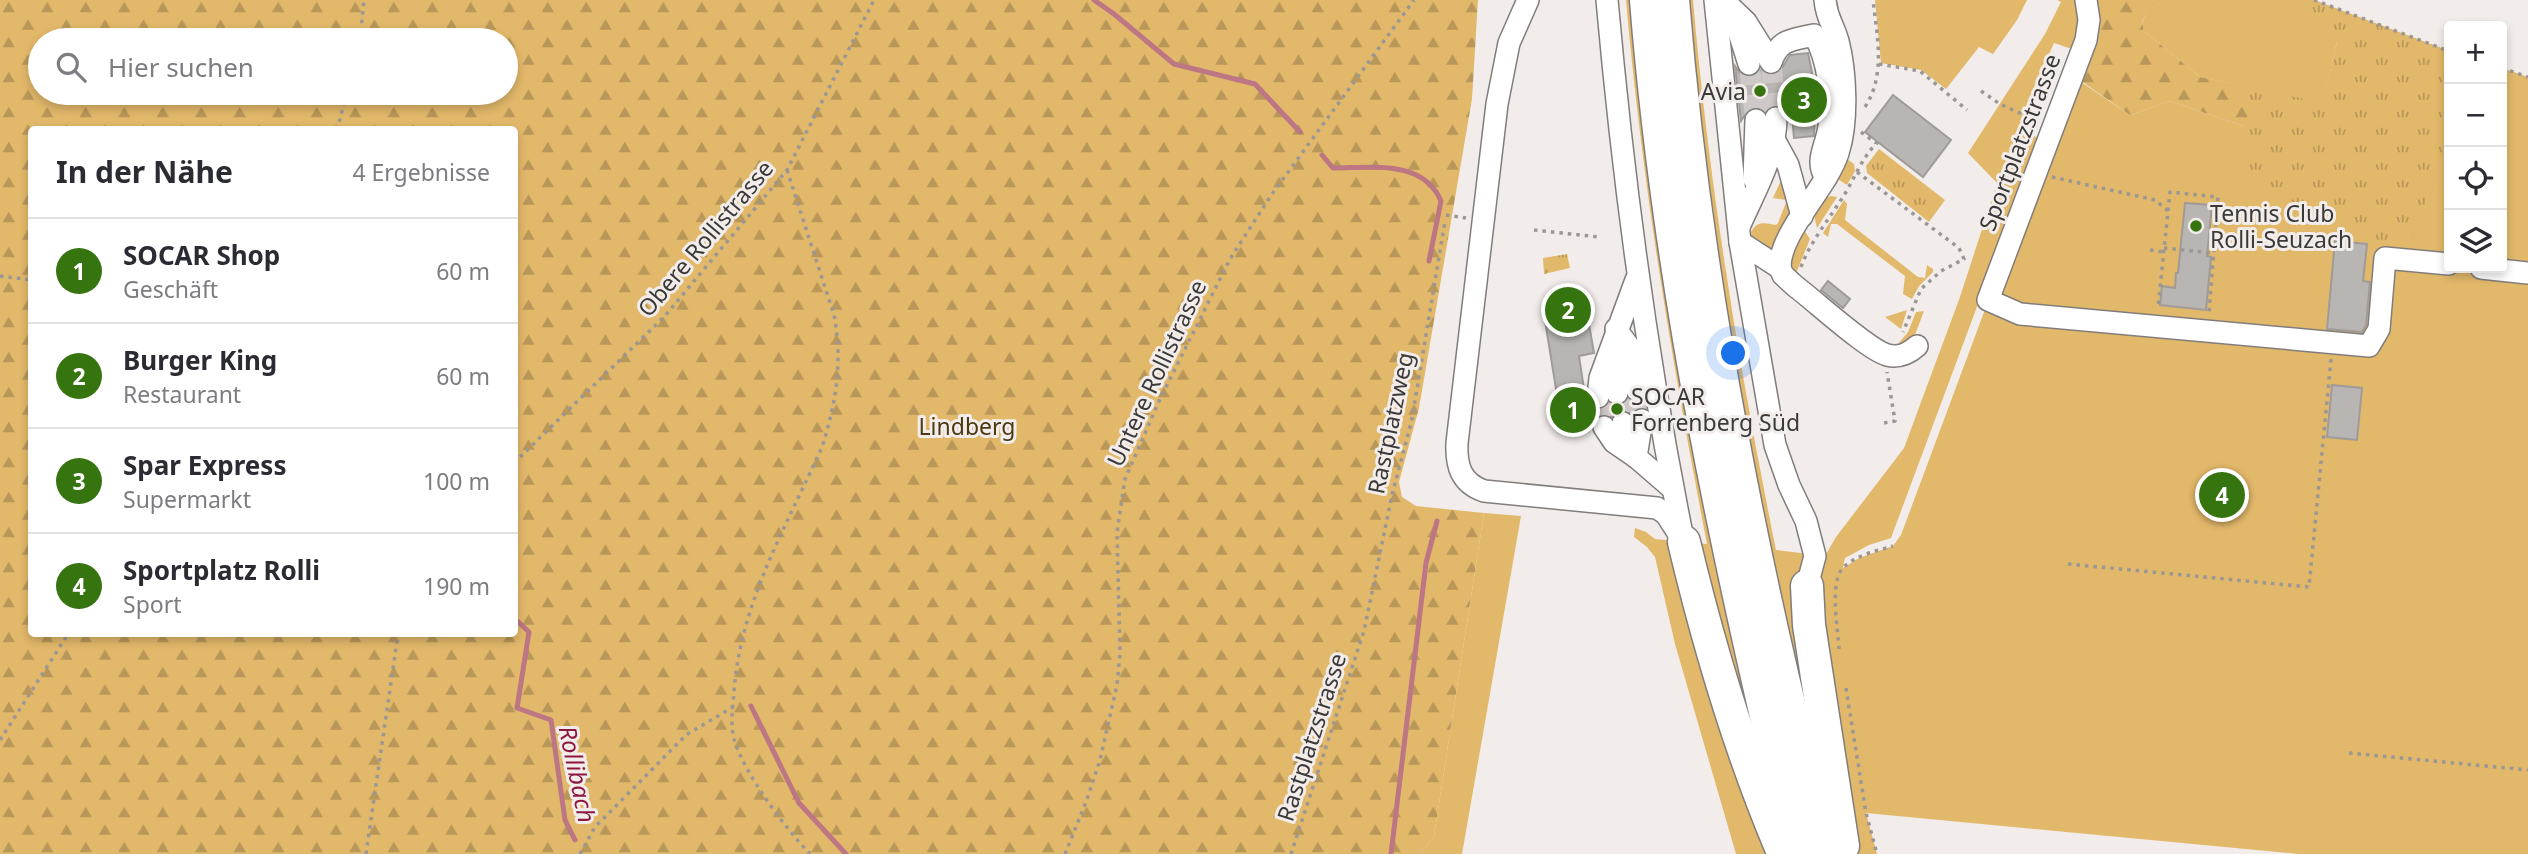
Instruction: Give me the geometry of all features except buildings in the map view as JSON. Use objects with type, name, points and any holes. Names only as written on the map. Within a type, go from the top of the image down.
[{"type":"highway","points":[[1646,0],[1671,224],[1702,413],[1742,620],[1799,854]]},
{"type":"highway","points":[[1673,0],[1687,138],[1725,394],[1777,651],[1826,854]]},
{"type":"highway","points":[[1684,542],[1718,672],[1757,791],[1783,854]]},
{"type":"highway","points":[[1807,586],[1809,625],[1844,854]]},
{"type":"street","points":[[1528,0],[1509,43],[1497,104],[1457,443],[1458,466],[1467,482],[1484,491],[1657,508],[1666,514],[1684,542]]},
{"type":"street","points":[[1606,0],[1616,109],[1637,278],[1623,392]]},
{"type":"street","points":[[1780,268],[1781,258],[1802,216],[1839,151],[1845,112],[1839,45],[1827,18],[1825,0]]},
{"type":"street","name":"Sportplatzstrasse","points":[[2086,0],[2089,20],[2086,40],[1988,300],[2020,314],[2207,331]]},
{"type":"street","points":[[1722,2],[1743,41],[1760,63],[1784,42],[1814,35],[1820,45],[1830,102],[1828,133],[1820,160],[1826,178]]},
{"type":"street","points":[[1722,2],[1739,235],[1775,445],[1806,522],[1815,556],[1807,586]]},
{"type":"street","points":[[1753,195],[1766,118],[1788,165],[1802,216]]},
{"type":"street","points":[[1739,235],[1775,141]]},
{"type":"street","points":[[1739,235],[1780,268],[1783,275],[1795,286],[1886,355],[1905,355],[1917,346]]},
{"type":"street","points":[[2207,331],[2369,346],[2379,329],[2385,258],[2444,264]]},
{"type":"street","points":[[2507,271],[2528,273]]},
{"type":"street","points":[[1637,278],[1616,329],[1623,392],[1673,489],[1684,542]]},
{"type":"street","points":[[1616,329],[1623,392]]},
{"type":"street","points":[[1636,457],[1623,424],[1614,442],[1673,489]]},
{"type":"path","points":[[361,28],[364,0]]},
{"type":"path","name":"Obere Rollistrasse","points":[[518,459],[664,317],[787,170],[874,0]]},
{"type":"path","name":"Untere Rollistrasse","points":[[1065,854],[1100,760],[1117,685],[1120,653],[1117,532],[1125,480],[1160,399],[1230,259],[1272,194],[1414,0]]},
{"type":"path","points":[[1863,110],[1874,89],[1879,64],[1873,0]]},
{"type":"path","points":[[2314,0],[2444,49]]},
{"type":"path","points":[[1879,64],[1920,71],[1967,110]]},
{"type":"path","points":[[2507,70],[2528,77]]},
{"type":"path","points":[[1981,91],[2000,104],[2026,116]]},
{"type":"path","points":[[338,126],[344,105]]},
{"type":"path","points":[[1795,286],[1804,260],[1817,236],[1862,161],[1878,142]]},
{"type":"path","points":[[787,170],[834,315],[838,340],[837,380],[822,447],[758,583],[748,614],[737,662],[732,724],[734,740],[741,756],[772,808],[810,854]]},
{"type":"path","points":[[1857,172],[1959,248],[1964,260],[1941,271],[1921,289],[1905,328],[1886,355],[1895,421],[1884,423]]},
{"type":"path","points":[[2036,174],[2155,200],[2168,211]]},
{"type":"path","points":[[2158,312],[2170,192],[2218,197],[2207,331]]},
{"type":"path","name":"Rastplatzweg","points":[[1364,631],[1392,495],[1412,419],[1445,221]]},
{"type":"path","points":[[1534,230],[1599,237]]},
{"type":"path","points":[[2150,250],[2212,253]]},
{"type":"path","points":[[0,276],[28,280]]},
{"type":"path","points":[[2068,564],[2309,587],[2332,343]]},
{"type":"path","points":[[1842,662],[1835,589],[1838,579],[1843,569],[1858,558],[1893,546]]},
{"type":"path","name":"Rastplatzstrasse","points":[[1291,854],[1364,631]]},
{"type":"path","points":[[0,740],[66,637]]},
{"type":"path","points":[[366,854],[398,637]]},
{"type":"path","points":[[1844,676],[1866,813],[1877,854]]},
{"type":"path","points":[[580,854],[595,827],[686,734],[733,708]]},
{"type":"path","points":[[2349,753],[2528,770]]},
{"type":"green space","name":"Lindberg","points":[[0,0],[1478,0],[1472,99],[1419,408],[1399,482],[1402,497],[1416,506],[1484,513],[1434,836],[1420,854],[0,854]]},
{"type":"green space","points":[[1626,0],[1693,0],[1727,276],[1776,550],[1825,556],[1836,537],[1904,448],[1960,297],[1997,183],[1968,153],[2045,34],[2061,2],[2057,0],[2080,0],[2082,6],[2075,50],[2054,43],[2028,101],[2023,126],[2039,140],[1891,538],[1869,545],[1845,558],[1843,568],[1859,558],[1893,546],[1901,535],[2072,76],[2130,115],[2170,101],[2243,126],[2409,245],[2444,156],[2444,273],[2507,273],[2507,70],[2528,77],[2528,854],[2299,854],[1866,813],[1877,854],[1736,854],[1675,644],[1655,557],[1634,537],[1635,528],[1655,539],[1707,544],[1659,273]]},
{"type":"green space","points":[[1875,0],[2027,0],[2017,20],[1993,54],[1979,47],[1946,89],[1921,70],[1881,63]]},
{"type":"green space","points":[[2092,0],[2161,0],[2161,4],[2147,10],[2142,23],[2144,31],[2200,77],[2323,103],[2337,42],[2303,21],[2307,0],[2314,0],[2444,49],[2444,156],[2409,246],[2243,166],[2247,130],[2243,126],[2170,101],[2130,115],[2078,79]]},
{"type":"green space","points":[[2161,0],[2307,0],[2304,21],[2337,41],[2323,104],[2200,77],[2144,31],[2142,24],[2147,9],[2161,4]]},
{"type":"green space","points":[[2307,0],[2314,0],[2444,49],[2444,156],[2409,246],[2348,242],[2243,166],[2250,87],[2323,103],[2337,42],[2303,21]]},
{"type":"green space","points":[[1879,149],[1945,200],[1929,222],[1867,173],[1866,166]]},
{"type":"green space","points":[[1844,157],[1854,164],[1855,171],[1847,185],[1836,178]]},
{"type":"green space","points":[[1782,178],[1791,215],[1774,250],[1768,252],[1752,237],[1751,232],[1759,224],[1778,223],[1787,200],[1773,198]]},
{"type":"green space","points":[[1837,197],[1817,228],[1813,212],[1823,199]]},
{"type":"green space","points":[[1844,200],[1847,204],[1845,220],[1918,277],[1925,278],[1927,265],[1933,269],[1912,299],[1903,294],[1905,276],[1837,224],[1831,224],[1828,237],[1823,233]]},
{"type":"green space","points":[[1804,230],[1810,239],[1795,276],[1791,258]]},
{"type":"green space","points":[[1567,254],[1570,268],[1544,274],[1543,258]]},
{"type":"green space","points":[[1907,310],[1901,329],[1885,317]]},
{"type":"green space","points":[[1924,311],[1912,343],[1893,350],[1908,332],[1916,312]]},
{"type":"green space","points":[[1484,513],[1521,516],[1462,854],[1420,854],[1434,836]]},
{"type":"waterway","points":[[1094,0],[1174,64],[1255,84],[1300,132]]},
{"type":"waterway","points":[[1322,155],[1333,168],[1394,169],[1422,178],[1433,188],[1441,201],[1429,261]]},
{"type":"waterway","points":[[1391,854],[1426,563],[1437,521]]},
{"type":"waterway","name":"Rollibach","points":[[518,622],[529,632],[517,708],[551,720],[565,820],[575,840]]},
{"type":"waterway","points":[[751,706],[799,803],[846,854]]},
{"type":"tunnel","points":[[1771,62],[1776,118]]},
{"type":"tunnel","points":[[1749,64],[1756,120]]},
{"type":"tunnel","points":[[1637,390],[1642,420]]},
{"type":"tunnel","points":[[1617,393],[1623,423]]},
{"type":"tunnel","points":[[1598,397],[1604,427]]},
{"type":"place","name":"Avia","points":[[1760,91]]},
{"type":"place","name":"Spar Express","points":[[1804,100]]},
{"type":"place","name":"Tennis Club Rolli-Seuzach","points":[[2196,226]]},
{"type":"place","name":"Burger King","points":[[1568,310]]},
{"type":"place","name":"SOCAR Forrenberg Süd","points":[[1617,409]]},
{"type":"place","name":"SOCAR Shop","points":[[1573,410]]},
{"type":"place","name":"Sportplatz Rolli","points":[[2222,495]]}]
